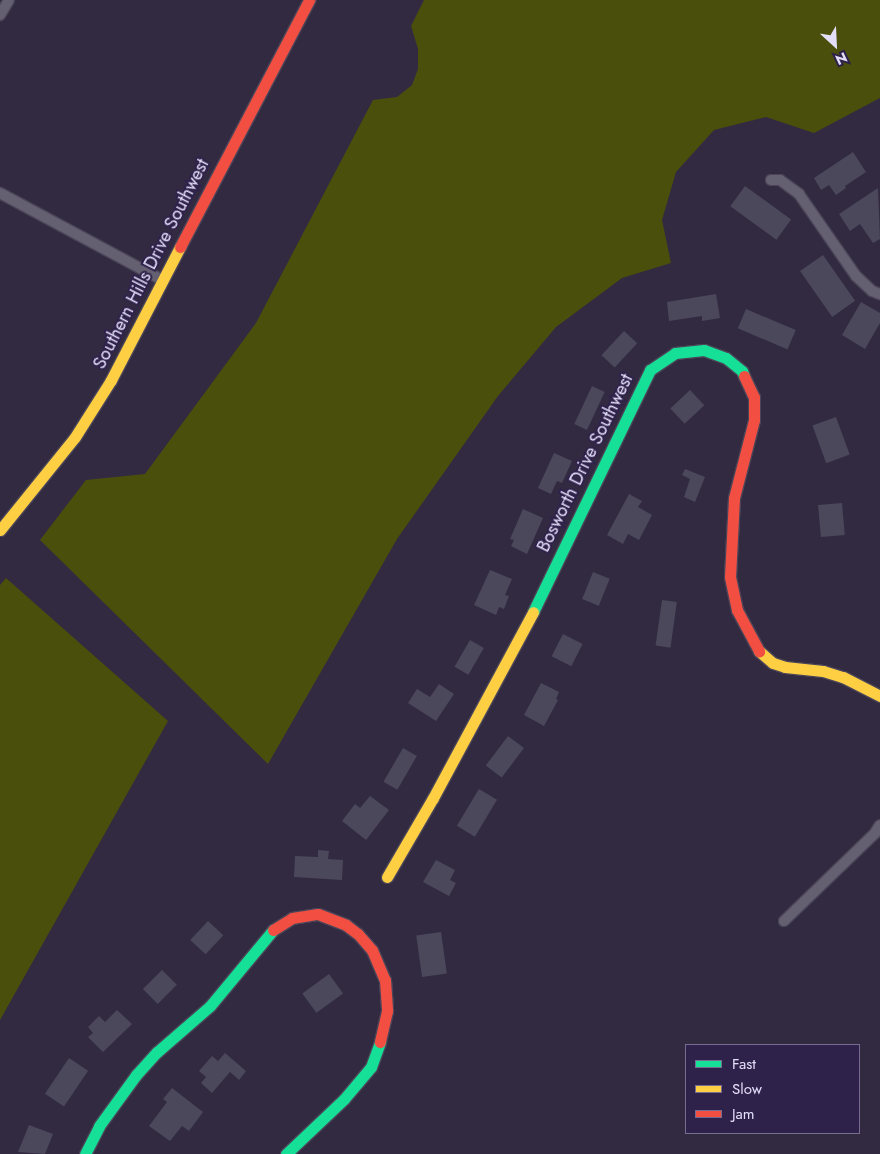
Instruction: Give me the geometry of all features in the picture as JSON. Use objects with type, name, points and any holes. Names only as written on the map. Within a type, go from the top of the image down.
[{"type":"street","points":[[0,14],[9,0]]},
{"type":"street","name":"Southern Hills Drive Southwest","points":[[0,530],[40,484],[75,437],[111,380],[309,0]]},
{"type":"street","points":[[771,180],[780,180],[799,194],[856,276],[872,290],[880,294]]},
{"type":"street","points":[[0,192],[162,280]]},
{"type":"street","name":"Bosworth Drive Southwest","points":[[386,877],[433,798],[532,614],[642,381],[650,370],[662,360],[675,353],[704,350],[726,358],[742,371],[754,397],[754,420],[734,498],[730,577],[737,610],[757,649],[773,663],[836,675],[880,696]]},
{"type":"street","points":[[784,921],[875,834],[880,826]]},
{"type":"street","points":[[85,1154],[116,1099],[136,1075],[210,1006],[270,932],[292,918],[318,914],[346,925],[358,934],[372,950],[385,980],[387,1011],[377,1053],[365,1074],[344,1099],[286,1154]]},
{"type":"green space","points":[[424,0],[880,0],[880,98],[814,133],[766,117],[714,130],[676,172],[662,220],[671,263],[622,278],[556,327],[498,396],[397,539],[268,764],[40,540],[86,480],[145,474],[256,323],[373,100],[397,97],[412,85],[418,69],[418,49],[411,26]]},
{"type":"green space","points":[[6,578],[168,721],[0,1020],[0,585]]},
{"type":"building","points":[[853,152],[866,172],[845,186],[846,188],[836,195],[829,185],[821,190],[814,178]]},
{"type":"building","points":[[745,186],[791,220],[776,240],[730,206]]},
{"type":"building","points":[[878,188],[880,239],[873,243],[860,224],[850,231],[839,214]]},
{"type":"building","points":[[823,255],[855,301],[832,317],[800,271]]},
{"type":"building","points":[[716,294],[720,318],[702,321],[702,316],[669,321],[667,302]]},
{"type":"building","points":[[861,302],[880,313],[880,323],[865,349],[842,335]]},
{"type":"building","points":[[746,309],[796,330],[788,349],[738,328]]},
{"type":"building","points":[[624,331],[637,343],[615,367],[601,355]]},
{"type":"building","points":[[592,386],[605,392],[587,430],[574,424]]},
{"type":"building","points":[[690,390],[704,405],[685,424],[670,408]]},
{"type":"building","points":[[836,417],[850,455],[826,463],[813,426]]},
{"type":"building","points":[[554,453],[572,461],[562,483],[557,481],[551,494],[538,488]]},
{"type":"building","points":[[685,469],[705,477],[695,502],[684,497],[690,479],[682,475]]},
{"type":"building","points":[[629,494],[642,501],[638,507],[652,515],[639,540],[628,534],[623,544],[607,535]]},
{"type":"building","points":[[842,503],[845,535],[821,537],[818,505]]},
{"type":"building","points":[[523,509],[543,518],[527,554],[511,546],[514,540],[510,539]]},
{"type":"building","points":[[490,570],[512,579],[505,595],[509,596],[504,609],[499,607],[496,615],[474,605]]},
{"type":"building","points":[[593,572],[610,579],[599,606],[582,599]]},
{"type":"building","points":[[662,600],[677,602],[670,648],[656,646]]},
{"type":"building","points":[[563,634],[583,644],[571,666],[552,656]]},
{"type":"building","points":[[470,640],[484,648],[468,675],[454,667]]},
{"type":"building","points":[[541,683],[559,692],[556,699],[558,700],[544,726],[524,715]]},
{"type":"building","points":[[439,684],[454,694],[436,721],[408,703],[417,689],[430,697]]},
{"type":"building","points":[[508,736],[524,748],[502,778],[486,766]]},
{"type":"building","points":[[403,748],[417,756],[397,790],[384,782]]},
{"type":"building","points":[[479,789],[497,800],[475,837],[457,826]]},
{"type":"building","points":[[370,796],[389,810],[366,840],[342,821],[355,804],[360,808]]},
{"type":"building","points":[[318,850],[329,851],[328,859],[343,860],[342,880],[294,877],[295,856],[318,857]]},
{"type":"building","points":[[436,860],[455,870],[450,880],[456,883],[449,896],[423,882]]},
{"type":"building","points":[[208,921],[223,935],[206,954],[190,940]]},
{"type":"building","points":[[441,932],[447,974],[422,977],[416,935]]},
{"type":"building","points":[[162,970],[177,985],[158,1004],[143,989]]},
{"type":"building","points":[[329,974],[343,993],[316,1013],[302,993]]},
{"type":"building","points":[[117,1010],[132,1024],[103,1052],[88,1037],[93,1033],[88,1027],[99,1016],[105,1022]]},
{"type":"building","points":[[225,1053],[246,1071],[239,1080],[230,1072],[212,1093],[201,1083],[206,1077],[199,1071],[212,1056],[218,1061]]},
{"type":"building","points":[[69,1058],[88,1071],[64,1107],[45,1094]]},
{"type":"building","points":[[172,1088],[203,1112],[189,1131],[182,1126],[170,1141],[149,1126],[167,1102],[163,1099]]},
{"type":"building","points":[[29,1125],[53,1134],[45,1154],[18,1152]]},
{"type":"traffic: fast","points":[[533,612],[650,370],[675,353],[704,350],[726,358],[742,371],[744,376]]},
{"type":"traffic: fast","points":[[85,1154],[99,1126],[136,1075],[157,1052],[210,1006],[273,930]]},
{"type":"traffic: fast","points":[[286,1154],[344,1099],[371,1067],[380,1042]]},
{"type":"traffic: slow","points":[[0,530],[75,437],[111,380],[180,247]]},
{"type":"traffic: slow","points":[[387,877],[433,798],[533,612]]},
{"type":"traffic: slow","points":[[759,651],[773,663],[785,667],[823,671],[843,677],[880,696]]},
{"type":"traffic: jam","points":[[180,247],[309,0]]},
{"type":"traffic: jam","points":[[744,376],[754,397],[754,420],[734,498],[730,577],[737,610],[759,651]]},
{"type":"traffic: jam","points":[[273,930],[292,918],[318,914],[346,925],[358,934],[372,950],[385,980],[387,1011],[380,1042]]}]
